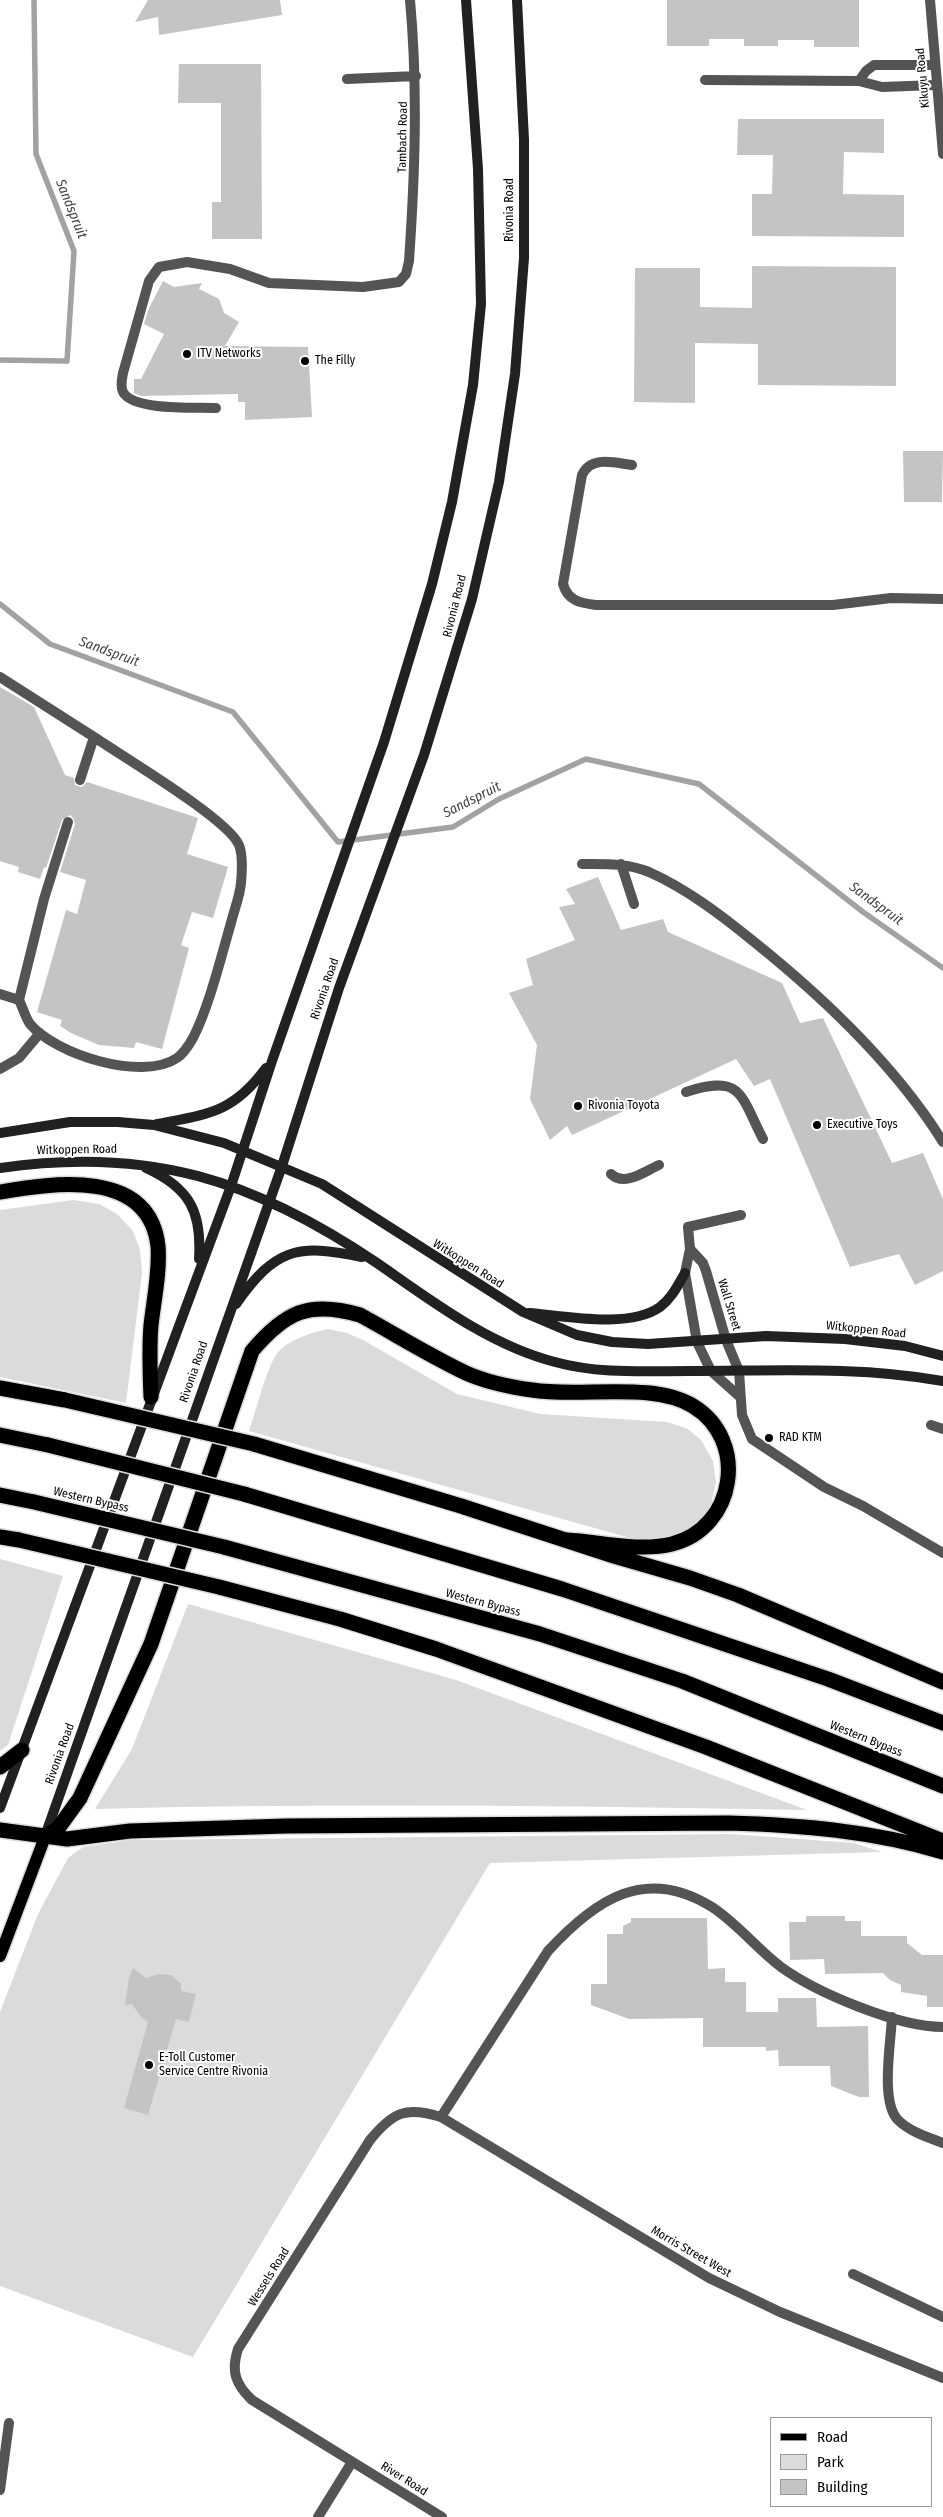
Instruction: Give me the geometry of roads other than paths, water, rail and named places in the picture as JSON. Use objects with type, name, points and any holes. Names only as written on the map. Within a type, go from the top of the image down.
[{"type":"highway","points":[[0,1192],[50,1185],[97,1186],[122,1194],[144,1213],[153,1228],[158,1254],[151,1327],[151,1397]]},
{"type":"highway","points":[[45,1837],[59,1827],[80,1798],[151,1644],[252,1351],[276,1326],[293,1315],[326,1307],[342,1310],[360,1315],[467,1373],[488,1381],[533,1390],[572,1393],[650,1392],[677,1399],[693,1406],[716,1426],[727,1449],[730,1470],[721,1507],[708,1524],[698,1532],[673,1543],[654,1547],[567,1540]]},
{"type":"highway","points":[[0,1388],[65,1400],[254,1444],[461,1506],[738,1595],[943,1682]]},
{"type":"highway","points":[[0,1435],[48,1445],[244,1494],[562,1588],[828,1679],[943,1723]]},
{"type":"highway","name":"Western Bypass","points":[[0,1494],[224,1547],[540,1634],[672,1678],[943,1786]]},
{"type":"highway","points":[[0,1537],[219,1587],[340,1619],[436,1649],[706,1747],[943,1841]]},
{"type":"highway","points":[[0,1767],[22,1750]]},
{"type":"highway","points":[[0,1830],[67,1839],[130,1831],[286,1826],[728,1823],[781,1825],[875,1835],[943,1852]]},
{"type":"main road","points":[[0,1808],[198,1270],[231,1186],[272,1060],[384,742],[432,584],[452,502],[474,385],[481,304],[478,169],[466,0]]},
{"type":"main road","name":"Rivonia Road","points":[[0,1956],[137,1582],[228,1315],[282,1166],[339,988],[424,755],[472,599],[498,482],[514,374],[524,258],[524,140],[517,0]]},
{"type":"main road","points":[[521,0],[521,52]]},
{"type":"main road","points":[[154,1125],[210,1113],[228,1106],[249,1090],[272,1060]]},
{"type":"main road","name":"Witkoppen Road","points":[[0,1133],[88,1121],[154,1125],[201,1136],[243,1150],[282,1166],[344,1197],[427,1253],[523,1312],[576,1335],[612,1342],[648,1344],[766,1336],[845,1339],[905,1346],[943,1356]]},
{"type":"main road","name":"Witkoppen Road","points":[[0,1168],[61,1161],[136,1163],[178,1170],[231,1186],[269,1200],[370,1258],[466,1322],[537,1357],[569,1366],[619,1371],[821,1369],[866,1371],[943,1381]]},
{"type":"main road","points":[[136,1163],[160,1174],[176,1185],[191,1204],[198,1227],[198,1270]]},
{"type":"main road","points":[[228,1315],[260,1272],[286,1255],[307,1250],[326,1250],[370,1258]]},
{"type":"main road","points":[[523,1312],[605,1319],[637,1317],[660,1307],[670,1297],[685,1273]]},
{"type":"street","name":"Tambach Road","points":[[216,408],[145,405],[128,398],[124,393],[121,386],[123,373],[149,281],[159,267],[195,263],[230,269],[269,283],[363,286],[394,284],[406,274],[410,261],[413,204],[416,76],[410,0]]},
{"type":"street","name":"Kikuyu Road","points":[[930,0],[936,85],[941,108],[943,154]]},
{"type":"street","points":[[859,80],[869,67],[874,65],[935,65]]},
{"type":"street","points":[[347,79],[416,76]]},
{"type":"street","points":[[705,80],[859,80],[882,88],[936,85]]},
{"type":"street","points":[[632,464],[596,462],[586,468],[582,474],[563,584],[570,598],[577,602],[596,605],[833,605],[891,598],[943,599]]},
{"type":"street","points":[[0,677],[202,809],[230,833],[238,845],[242,884],[223,951],[197,1029],[187,1048],[177,1058],[150,1067],[126,1067],[80,1056],[40,1033],[30,1024],[20,1000],[44,899],[68,822]]},
{"type":"street","points":[[80,780],[94,737]]},
{"type":"street","points":[[582,864],[620,864],[648,872],[676,886],[719,914],[800,978],[827,1002],[877,1057],[931,1123],[943,1142]]},
{"type":"street","points":[[620,864],[634,904]]},
{"type":"street","points":[[0,994],[20,1000]]},
{"type":"street","points":[[0,1069],[19,1058],[40,1033]]},
{"type":"street","points":[[686,1092],[720,1084],[736,1090],[764,1139]]},
{"type":"street","points":[[611,1174],[616,1178],[625,1180],[659,1164]]},
{"type":"street","points":[[739,1396],[711,1371],[697,1342],[685,1273],[690,1248],[688,1227],[741,1214]]},
{"type":"street","name":"Wall Street","points":[[690,1248],[703,1263],[726,1340],[739,1371]]},
{"type":"street","points":[[739,1371],[739,1396],[742,1415],[752,1440],[824,1487],[863,1506],[943,1553]]},
{"type":"street","points":[[931,1425],[943,1429]]},
{"type":"street","points":[[441,2117],[548,1951],[565,1932],[607,1900],[630,1890],[652,1888],[676,1891],[697,1900],[713,1908],[779,1965],[819,1989],[892,2018],[943,2027]]},
{"type":"street","points":[[892,2018],[888,2090],[890,2105],[896,2118],[907,2128],[943,2143]]},
{"type":"street","name":"Wessels Road","points":[[352,2462],[252,2400],[238,2384],[234,2375],[234,2362],[238,2349],[370,2140],[391,2118],[410,2111],[422,2111],[441,2117]]},
{"type":"street","name":"Morris Street West","points":[[441,2117],[709,2278],[780,2312],[943,2378]]},
{"type":"street","points":[[853,2274],[943,2317]]},
{"type":"street","points":[[0,2490],[9,2423]]},
{"type":"street","points":[[318,2517],[352,2462]]},
{"type":"street","name":"River Road","points":[[352,2462],[442,2517]]},
{"type":"waterway","name":"Sandspruit","points":[[0,360],[67,361],[74,251],[36,154],[34,0]]},
{"type":"waterway","name":"Sandspruit","points":[[0,604],[50,644],[233,712],[338,842],[453,827],[499,799],[586,759],[699,784],[863,912],[943,968]]},
{"type":"place","name":"ITV Networks","points":[[187,354]]},
{"type":"place","name":"The Filly","points":[[305,361]]},
{"type":"place","name":"Rivonia Toyota","points":[[578,1106]]},
{"type":"place","name":"Executive Toys","points":[[817,1125]]},
{"type":"place","name":"RAD KTM","points":[[769,1438]]},
{"type":"place","name":"E-Toll Customer Service Centre Rivonia","points":[[149,2065]]}]
